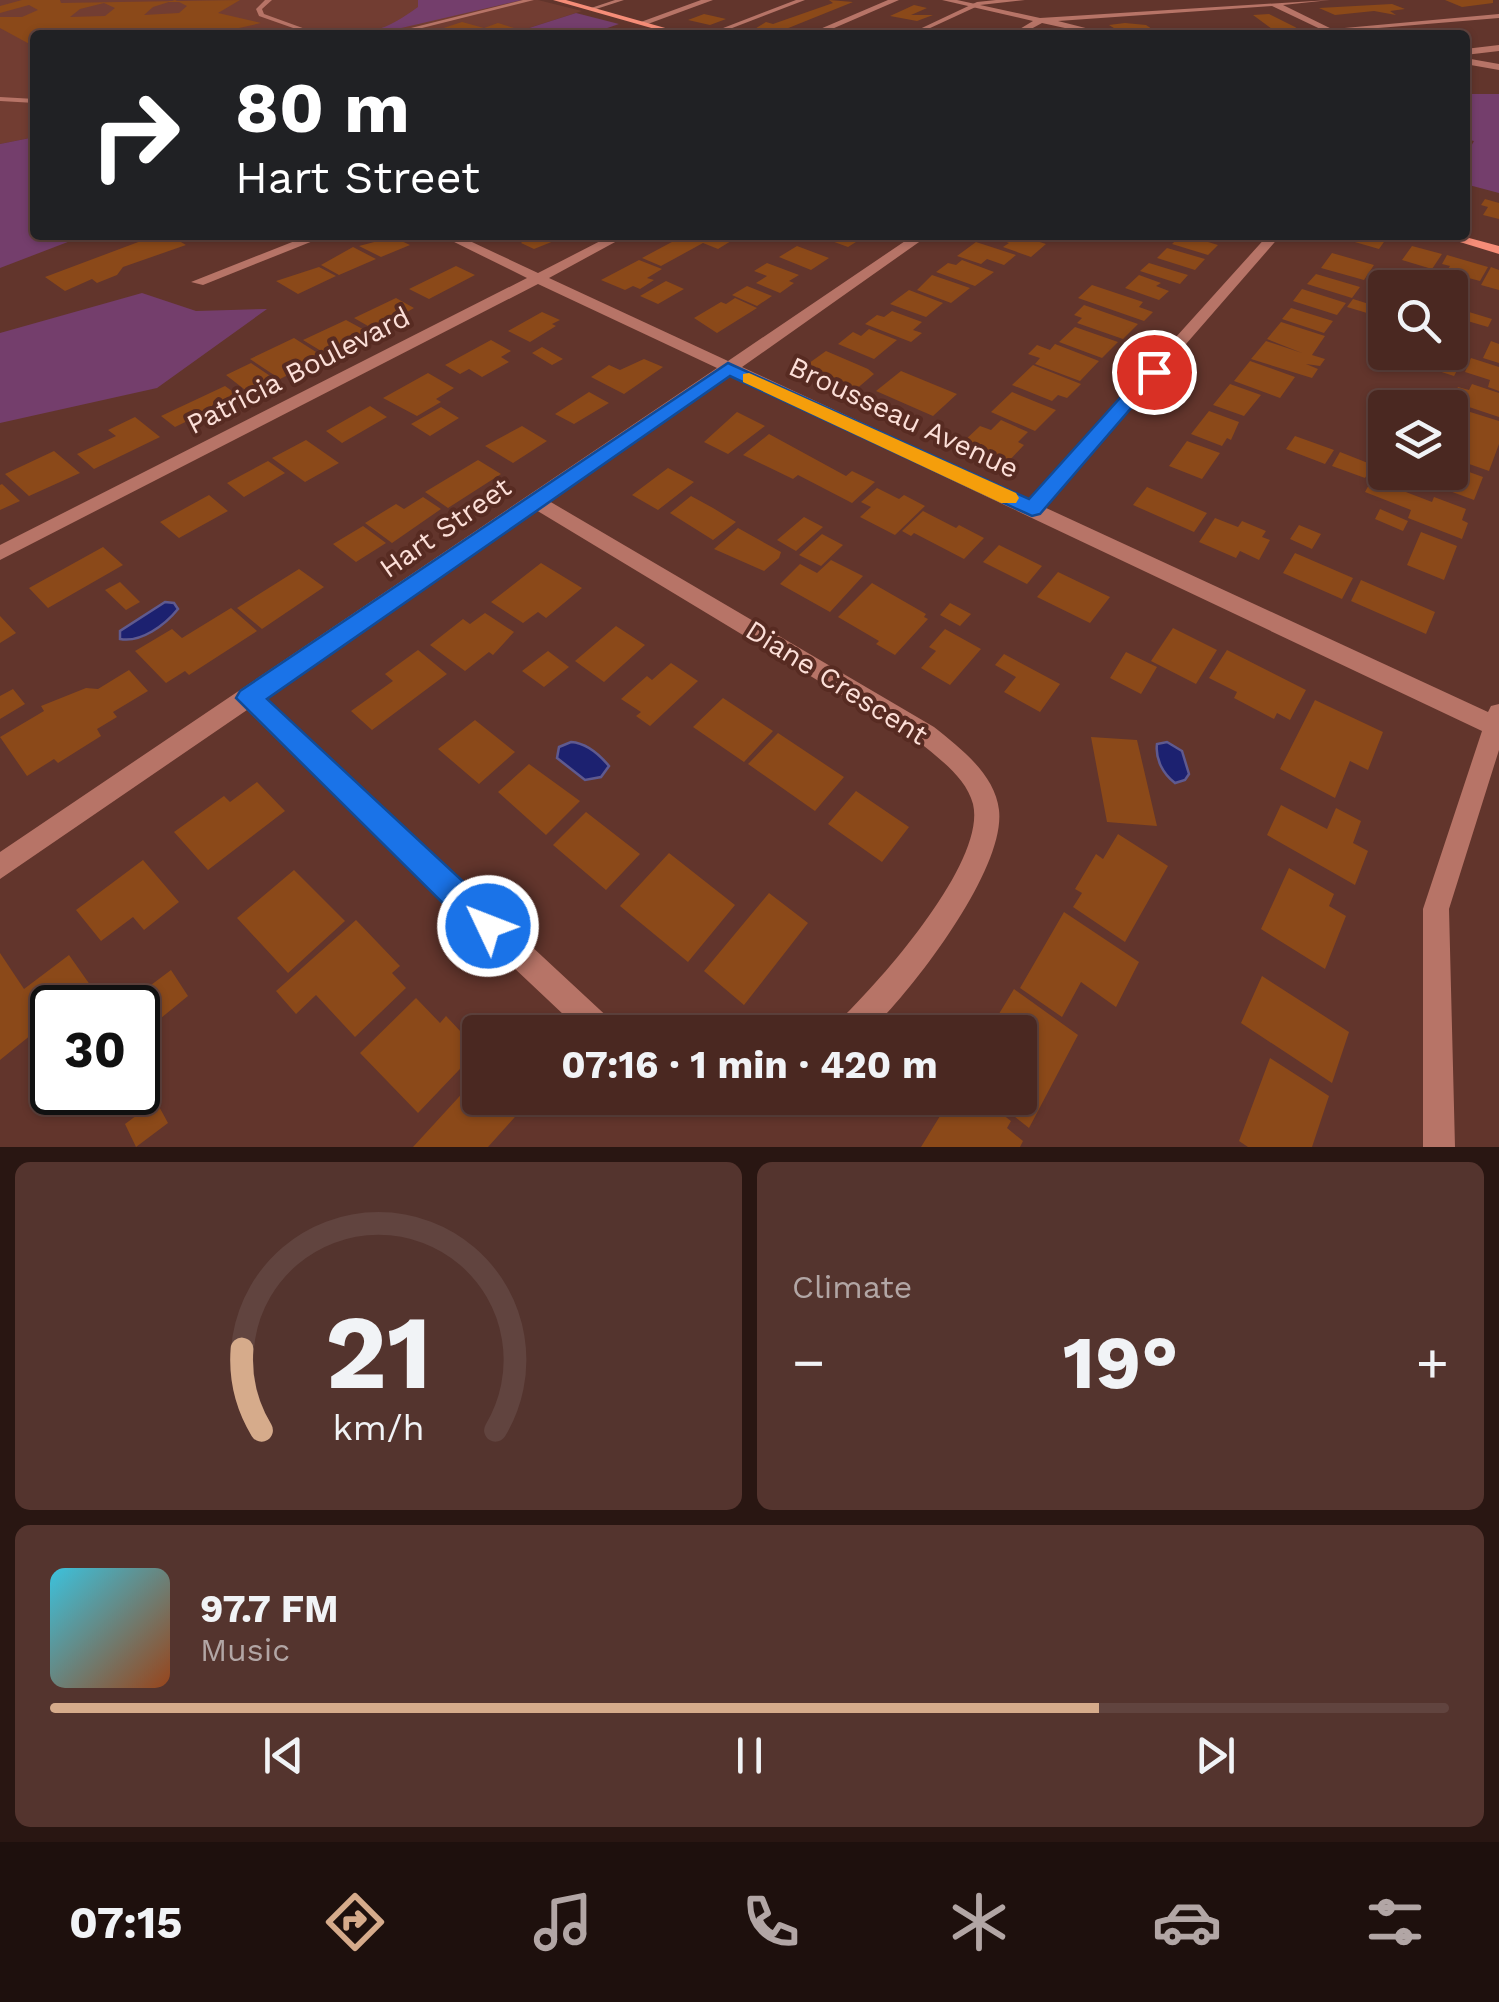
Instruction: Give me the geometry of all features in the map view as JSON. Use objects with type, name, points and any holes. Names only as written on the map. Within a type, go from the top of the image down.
[{"type":"main road","points":[[558,0],[668,30]]},
{"type":"main road","points":[[1462,240],[1499,250]]},
{"type":"street","points":[[642,23],[708,0]]},
{"type":"street","points":[[822,30],[895,0]]},
{"type":"street","points":[[946,0],[1087,30]]},
{"type":"street","points":[[1023,30],[1041,20],[1326,0]]},
{"type":"street","points":[[1268,2],[1329,30]]},
{"type":"street","points":[[1470,51],[1499,48]]},
{"type":"street","points":[[1470,62],[1499,67]]},
{"type":"street","points":[[198,282],[309,240]]},
{"type":"street","name":"Brousseau Avenue","points":[[456,240],[728,369],[1498,722]]},
{"type":"street","name":"Patricia Boulevard","points":[[0,553],[612,240]]},
{"type":"street","name":"Hart Street","points":[[0,867],[916,240]]},
{"type":"street","points":[[1032,509],[1271,240]]},
{"type":"street","name":"Diane Crescent","points":[[536,501],[926,734],[974,776],[988,813],[971,876],[925,944],[867,1015]]},
{"type":"street","points":[[249,698],[585,1015]]},
{"type":"street","points":[[1439,1147],[1436,909],[1498,722]]},
{"type":"lane","points":[[269,0],[260,9],[261,15],[304,30]]},
{"type":"lane","points":[[407,30],[531,0]]},
{"type":"lane","points":[[591,9],[620,0]]},
{"type":"lane","points":[[721,30],[802,0]]},
{"type":"lane","points":[[921,30],[972,6],[1022,0]]},
{"type":"lane","points":[[1364,30],[1499,16]]},
{"type":"lane","points":[[0,100],[30,101]]},
{"type":"shaded area","points":[[0,0],[538,0],[582,11],[523,30],[30,30],[30,138],[0,144]]},
{"type":"shaded area","points":[[418,0],[522,0],[393,30],[374,30],[418,7]]},
{"type":"shaded area","points":[[576,13],[619,24],[602,30],[523,30]]},
{"type":"shaded area","points":[[1470,94],[1499,94],[1499,193],[1470,185],[1470,148],[1474,141],[1470,140]]},
{"type":"shaded area","points":[[30,138],[30,240],[73,240],[0,268],[0,144]]},
{"type":"shaded area","points":[[142,293],[196,311],[267,309],[157,388],[0,423],[0,333]]},
{"type":"shaded area","points":[[165,602],[174,603],[178,609],[166,621],[144,635],[120,639],[120,631]]},
{"type":"shaded area","points":[[571,742],[592,750],[609,766],[601,777],[585,780],[557,758],[559,747]]},
{"type":"shaded area","points":[[1167,742],[1182,751],[1189,774],[1185,780],[1175,783],[1161,766],[1157,744]]},
{"type":"building","points":[[22,0],[171,1],[144,15],[179,13],[187,6],[177,1],[240,0],[218,13],[261,23],[239,28],[244,30],[30,30],[30,44],[0,28],[0,17],[22,17],[38,10],[29,5],[0,13],[0,6]],"holes":[[[104,3],[115,8],[105,16],[70,17],[80,9]]]},
{"type":"building","points":[[829,0],[853,2],[783,30],[753,30],[766,22],[773,24],[833,3]]},
{"type":"building","points":[[1445,0],[1493,0],[1493,3],[1462,7]]},
{"type":"building","points":[[1392,4],[1405,9],[1390,11],[1396,15],[1374,11],[1335,15],[1319,8]]},
{"type":"building","points":[[914,5],[927,8],[911,15],[933,15],[917,21],[890,16]]},
{"type":"building","points":[[704,14],[726,19],[710,25],[688,20]]},
{"type":"building","points":[[1269,14],[1299,30],[1272,29],[1253,15]]},
{"type":"building","points":[[462,22],[484,28],[498,23],[514,28],[508,30],[437,30]]},
{"type":"building","points":[[1109,25],[1146,25],[1154,30],[1117,30]]},
{"type":"building","points":[[1485,199],[1499,203],[1499,219],[1483,215],[1488,207],[1481,205]]},
{"type":"building","points":[[144,240],[178,240],[186,245],[123,267],[117,275],[97,283],[92,279],[65,291],[45,277]]},
{"type":"building","points":[[382,240],[399,240],[410,245],[381,257],[359,246]]},
{"type":"building","points":[[524,240],[556,240],[534,249],[521,243]]},
{"type":"building","points":[[676,240],[733,240],[718,249],[703,243],[661,266],[642,258]]},
{"type":"building","points":[[829,240],[859,240],[848,247]]},
{"type":"building","points":[[1001,240],[1046,244],[1031,257],[1003,247],[1009,243]]},
{"type":"building","points":[[1176,240],[1202,240],[1218,245],[1208,255],[1172,244]]},
{"type":"building","points":[[1348,240],[1385,240],[1379,249]]},
{"type":"building","points":[[976,242],[1016,255],[1004,265],[987,259],[981,264],[957,256]]},
{"type":"building","points":[[797,246],[829,258],[811,270],[779,257]]},
{"type":"building","points":[[1412,246],[1442,254],[1432,269],[1402,260]]},
{"type":"building","points":[[353,247],[376,259],[339,275],[321,265]]},
{"type":"building","points":[[1167,248],[1205,259],[1195,270],[1157,258]]},
{"type":"building","points":[[1332,253],[1374,265],[1364,280],[1321,268]]},
{"type":"building","points":[[1447,255],[1488,267],[1480,281],[1468,278],[1468,270],[1447,270],[1450,266],[1442,264]]},
{"type":"building","points":[[639,260],[662,269],[647,278],[654,280],[640,289],[633,286],[625,290],[601,280]]},
{"type":"building","points":[[962,260],[994,272],[975,286],[936,272],[948,263],[956,265]]},
{"type":"building","points":[[767,263],[799,275],[780,293],[756,283],[767,276],[754,271]]},
{"type":"building","points":[[1149,263],[1188,275],[1180,284],[1140,271]]},
{"type":"building","points":[[456,266],[475,275],[429,299],[409,289]]},
{"type":"building","points":[[319,267],[336,276],[298,294],[276,281]]},
{"type":"building","points":[[1491,267],[1499,270],[1499,290],[1481,285]]},
{"type":"building","points":[[1316,274],[1360,287],[1352,298],[1307,284]]},
{"type":"building","points":[[932,275],[970,288],[951,303],[917,290]]},
{"type":"building","points":[[1139,275],[1161,283],[1156,286],[1169,291],[1159,300],[1125,288]]},
{"type":"building","points":[[666,281],[684,289],[658,304],[640,296]]},
{"type":"building","points":[[1092,285],[1143,302],[1139,307],[1153,312],[1144,321],[1078,298]]},
{"type":"building","points":[[747,286],[772,296],[757,306],[732,295]]},
{"type":"building","points":[[1302,289],[1346,303],[1337,315],[1293,301]]},
{"type":"building","points":[[909,290],[943,303],[926,317],[890,304]]},
{"type":"building","points":[[396,298],[414,308],[375,330],[354,318]]},
{"type":"building","points":[[735,298],[757,308],[717,333],[694,318],[721,302],[726,304]]},
{"type":"building","points":[[1353,299],[1368,304],[1368,313],[1347,307]]},
{"type":"building","points":[[1084,305],[1138,324],[1123,339],[1077,323],[1082,318],[1074,315]]},
{"type":"building","points":[[1291,308],[1333,321],[1324,333],[1282,319]]},
{"type":"building","points":[[892,311],[922,322],[913,330],[922,333],[911,342],[865,324]]},
{"type":"building","points":[[542,312],[560,320],[530,342],[508,331]]},
{"type":"building","points":[[1468,314],[1492,319],[1488,327],[1468,321]]},
{"type":"building","points":[[346,320],[370,333],[326,354],[303,340]]},
{"type":"building","points":[[1281,322],[1325,336],[1312,355],[1325,359],[1320,366],[1306,364],[1318,369],[1312,378],[1251,359],[1266,341],[1302,353],[1267,339]]},
{"type":"building","points":[[1075,327],[1118,342],[1102,358],[1059,342]]},
{"type":"building","points":[[869,329],[897,340],[874,359],[838,344],[853,332],[861,336]]},
{"type":"building","points":[[294,338],[324,357],[280,379],[250,359]]},
{"type":"building","points":[[491,340],[511,351],[501,357],[509,362],[482,377],[469,369],[460,374],[445,365]]},
{"type":"building","points":[[1491,341],[1499,344],[1499,363],[1483,358]]},
{"type":"building","points":[[1055,344],[1099,361],[1080,381],[1035,364],[1040,358],[1028,354],[1037,345],[1050,350]]},
{"type":"building","points":[[542,347],[563,359],[552,365],[532,353]]},
{"type":"building","points":[[826,351],[874,374],[854,391],[848,388],[852,385],[805,366]]},
{"type":"building","points":[[1471,358],[1499,367],[1499,391],[1488,387],[1490,380],[1465,372]]},
{"type":"building","points":[[644,359],[663,367],[624,394],[591,377],[609,365],[620,370]]},
{"type":"building","points":[[1250,361],[1295,377],[1280,398],[1234,381]]},
{"type":"building","points":[[251,363],[276,380],[249,393],[226,375]]},
{"type":"building","points":[[1033,365],[1081,384],[1067,398],[1058,395],[1052,401],[1012,385]]},
{"type":"building","points":[[1435,370],[1457,370],[1454,376]]},
{"type":"building","points":[[901,371],[957,394],[933,416],[876,391]]},
{"type":"building","points":[[428,373],[454,388],[436,399],[441,402],[417,416],[383,398]]},
{"type":"building","points":[[1230,384],[1261,395],[1244,416],[1213,405]]},
{"type":"building","points":[[1472,384],[1499,393],[1499,417],[1468,407],[1468,390],[1456,390],[1458,387],[1469,390]]},
{"type":"building","points":[[225,386],[239,396],[175,427],[161,416]]},
{"type":"building","points":[[589,392],[609,403],[574,424],[555,414]]},
{"type":"building","points":[[1012,392],[1056,410],[1035,431],[991,412]]},
{"type":"building","points":[[370,406],[387,417],[342,443],[326,431]]},
{"type":"building","points":[[441,407],[459,418],[430,436],[411,424]]},
{"type":"building","points":[[1209,411],[1239,422],[1231,440],[1227,438],[1222,446],[1191,434]]},
{"type":"building","points":[[1468,411],[1499,421],[1499,444],[1489,471],[1468,464]]},
{"type":"building","points":[[737,412],[765,426],[728,454],[704,442]]},
{"type":"building","points":[[135,417],[160,437],[94,469],[77,454],[116,436],[108,430]]},
{"type":"building","points":[[1001,420],[1028,432],[1018,442],[1024,445],[1007,463],[962,443],[980,426],[991,430]]},
{"type":"building","points":[[522,426],[547,441],[513,463],[485,446]]},
{"type":"building","points":[[769,434],[846,476],[852,471],[875,482],[852,503],[798,475],[793,479],[743,455]]},
{"type":"building","points":[[1295,436],[1334,450],[1325,464],[1286,449]]},
{"type":"building","points":[[306,440],[339,463],[305,482],[272,458]]},
{"type":"building","points":[[1187,441],[1220,453],[1202,479],[1169,466]]},
{"type":"building","points":[[54,451],[80,473],[29,496],[5,474]]},
{"type":"building","points":[[1340,452],[1368,463],[1368,473],[1365,478],[1332,466]]},
{"type":"building","points":[[478,460],[501,474],[448,508],[425,492]]},
{"type":"building","points":[[268,461],[285,473],[244,497],[227,483]]},
{"type":"building","points":[[668,468],[694,482],[658,510],[632,495]]},
{"type":"building","points":[[1468,472],[1483,477],[1474,500],[1447,490],[1468,490]]},
{"type":"building","points":[[0,485],[20,501],[0,510]]},
{"type":"building","points":[[1368,486],[1368,490],[1401,490],[1466,509],[1462,520],[1468,523],[1462,539],[1408,518],[1411,510],[1365,492]]},
{"type":"building","points":[[1147,487],[1207,513],[1194,532],[1133,505]]},
{"type":"building","points":[[877,488],[925,506],[895,535],[860,517],[871,507],[861,502]]},
{"type":"building","points":[[209,495],[228,511],[179,538],[160,522]]},
{"type":"building","points":[[691,496],[736,522],[713,540],[670,513]]},
{"type":"building","points":[[423,497],[441,509],[392,543],[365,523],[396,504],[404,509]]},
{"type":"building","points":[[1380,509],[1408,521],[1403,531],[1375,519]]},
{"type":"building","points":[[923,511],[984,538],[964,559],[914,533],[911,536],[902,531]]},
{"type":"building","points":[[804,517],[823,527],[796,551],[777,540]]},
{"type":"building","points":[[1215,518],[1238,527],[1242,521],[1266,531],[1262,537],[1270,540],[1259,560],[1240,551],[1236,558],[1199,542]]},
{"type":"building","points":[[1299,525],[1321,534],[1312,549],[1290,539]]},
{"type":"building","points":[[363,526],[386,543],[356,562],[333,544]]},
{"type":"building","points":[[738,528],[781,552],[779,558],[764,571],[714,549]]},
{"type":"building","points":[[1421,532],[1457,546],[1444,580],[1407,565]]},
{"type":"building","points":[[822,534],[843,545],[821,566],[799,555]]},
{"type":"building","points":[[999,545],[1042,566],[1027,584],[983,562]]},
{"type":"building","points":[[103,547],[123,565],[48,608],[29,588]]},
{"type":"building","points":[[1295,553],[1353,578],[1342,599],[1283,573]]},
{"type":"building","points":[[831,560],[863,576],[830,612],[780,584],[800,564],[817,573]]},
{"type":"building","points":[[541,563],[582,588],[546,618],[538,612],[523,623],[491,602]]},
{"type":"building","points":[[299,569],[324,587],[262,629],[237,608]]},
{"type":"building","points":[[1058,572],[1110,597],[1090,623],[1037,597]]},
{"type":"building","points":[[1361,580],[1435,612],[1426,634],[1351,601]]},
{"type":"building","points":[[120,582],[140,602],[126,610],[105,590]]},
{"type":"building","points":[[872,583],[926,614],[928,619],[895,655],[838,617]]},
{"type":"building","points":[[950,603],[971,614],[960,626],[940,615]]},
{"type":"building","points":[[231,608],[257,631],[189,675],[185,671],[166,683],[135,651],[172,629],[182,638]]},
{"type":"building","points":[[485,613],[514,632],[493,655],[489,652],[465,671],[430,645],[463,619],[470,624]]},
{"type":"building","points":[[0,616],[16,633],[0,643]]},
{"type":"building","points":[[616,626],[645,645],[604,682],[575,661]]},
{"type":"building","points":[[1173,628],[1217,650],[1196,684],[1151,661]]},
{"type":"building","points":[[945,629],[981,649],[950,685],[921,668],[936,651],[929,647]]},
{"type":"building","points":[[418,650],[447,674],[372,730],[351,711],[393,681],[385,674]]},
{"type":"building","points":[[1227,650],[1306,690],[1290,720],[1277,713],[1274,719],[1234,698],[1237,692],[1209,678]]},
{"type":"building","points":[[548,651],[569,667],[544,687],[522,671]]},
{"type":"building","points":[[1126,652],[1157,667],[1141,694],[1110,678]]},
{"type":"building","points":[[1004,654],[1060,684],[1040,712],[1004,692],[1016,677],[995,665]]},
{"type":"building","points":[[671,663],[698,681],[650,726],[636,716],[641,712],[621,699],[647,676],[652,680]]},
{"type":"building","points":[[129,670],[148,691],[113,712],[117,717],[97,729],[101,736],[58,763],[54,759],[27,776],[0,737],[44,711],[41,706],[86,688],[98,689]]},
{"type":"building","points":[[13,689],[25,704],[0,719],[0,696]]},
{"type":"building","points":[[723,698],[773,731],[744,762],[693,727]]},
{"type":"building","points":[[1315,700],[1383,732],[1368,770],[1350,761],[1335,798],[1280,769]]},
{"type":"building","points":[[475,720],[515,752],[479,784],[438,749]]},
{"type":"building","points":[[778,733],[844,777],[815,811],[748,764]]},
{"type":"building","points":[[1091,737],[1137,740],[1157,826],[1107,822]]},
{"type":"building","points":[[529,764],[580,801],[546,835],[498,792]]},
{"type":"building","points":[[257,782],[285,811],[208,870],[174,832],[224,796],[230,802]]},
{"type":"building","points":[[856,791],[909,827],[882,862],[828,824]]},
{"type":"building","points":[[1281,805],[1327,829],[1336,808],[1361,821],[1353,843],[1368,851],[1355,885],[1267,835]]},
{"type":"building","points":[[586,812],[640,854],[606,890],[553,845]]},
{"type":"building","points":[[1118,834],[1168,866],[1125,942],[1073,907],[1082,893],[1075,889],[1096,854],[1103,859]]},
{"type":"building","points":[[669,853],[735,905],[688,962],[620,906]]},
{"type":"building","points":[[143,860],[179,902],[144,930],[133,917],[101,941],[76,910]]},
{"type":"building","points":[[1289,868],[1334,894],[1329,906],[1346,916],[1325,969],[1261,929]]},
{"type":"building","points":[[294,870],[345,921],[288,973],[237,918]]},
{"type":"building","points":[[769,893],[808,923],[744,1005],[704,971]]},
{"type":"building","points":[[1064,912],[1139,962],[1116,1007],[1081,982],[1062,1017],[1020,988]]},
{"type":"building","points":[[356,920],[400,966],[392,973],[406,988],[355,1037],[316,995],[296,1014],[276,991]]},
{"type":"building","points":[[0,953],[24,989],[69,955],[90,985],[30,985],[30,1036],[0,1060]]},
{"type":"building","points":[[171,970],[188,996],[161,1018],[160,985],[151,985]]},
{"type":"building","points":[[1262,976],[1349,1032],[1332,1083],[1241,1023]]},
{"type":"building","points":[[1014,989],[1078,1035],[1037,1113],[1037,1015],[998,1015]]},
{"type":"building","points":[[416,998],[440,1023],[446,1016],[462,1033],[462,1067],[418,1113],[360,1053]]},
{"type":"building","points":[[1270,1058],[1329,1096],[1312,1147],[1248,1147],[1239,1141]]},
{"type":"building","points":[[462,1094],[462,1115],[517,1115],[488,1147],[413,1147]]},
{"type":"building","points":[[160,1108],[168,1123],[136,1147],[125,1124],[137,1115],[160,1115]]},
{"type":"building","points":[[941,1115],[1003,1115],[1011,1121],[1007,1128],[1023,1141],[1020,1147],[921,1147]]},
{"type":"building","points":[[1013,1115],[1036,1115],[1029,1128]]},
{"type":"slow traffic","points":[[749,378],[1008,498]]},
{"type":"route","points":[[488,926],[249,698],[728,369],[1032,509],[1154,372]]}]
